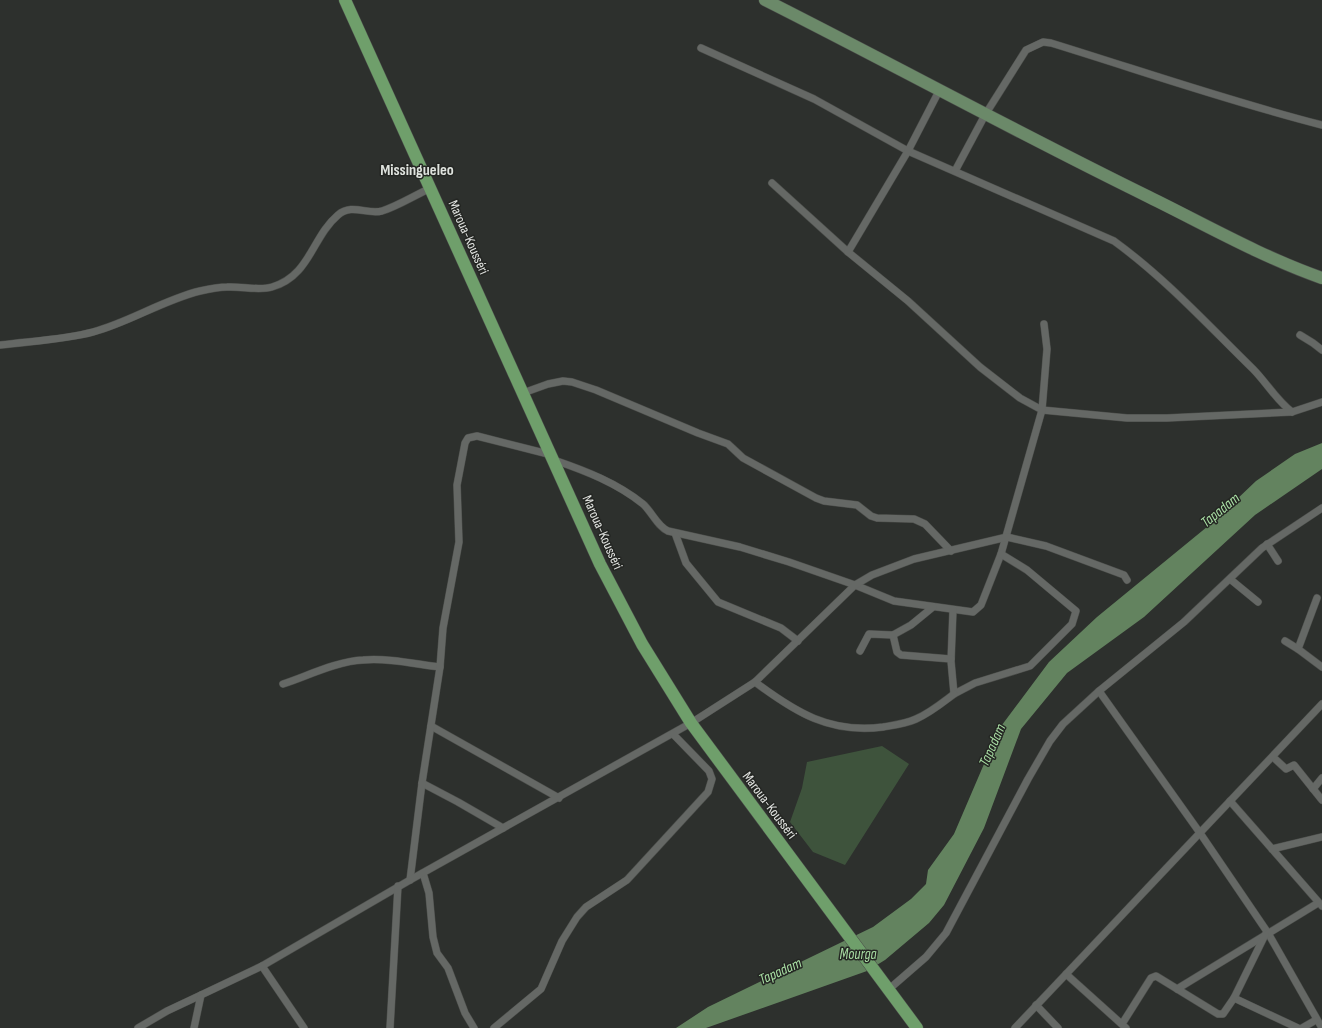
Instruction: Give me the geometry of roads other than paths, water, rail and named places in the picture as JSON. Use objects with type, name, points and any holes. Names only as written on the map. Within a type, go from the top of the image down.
[{"type":"highway","name":"Maroua-Kousséri","points":[[345,0],[604,571],[642,644],[691,723],[917,1028]]},
{"type":"main road","points":[[765,0],[852,44],[985,115],[1235,241],[1295,268],[1322,278]]},
{"type":"street","points":[[955,172],[985,115],[1026,50],[1044,42],[1082,52],[1264,110],[1322,125]]},
{"type":"street","points":[[701,48],[814,99],[908,151],[1114,241],[1140,260],[1170,288],[1259,375],[1292,412]]},
{"type":"street","points":[[848,252],[908,151],[939,91]]},
{"type":"street","points":[[772,183],[848,252],[908,301],[980,367],[1020,398],[1042,410],[1127,418],[1167,418],[1292,412],[1322,402]]},
{"type":"street","points":[[0,345],[94,332],[200,291],[228,287],[250,289],[272,287],[291,278],[306,263],[331,222],[340,214],[360,209],[371,212],[382,211],[431,188]]},
{"type":"street","points":[[410,880],[422,784],[440,667],[443,628],[460,542],[457,485],[465,443],[468,438],[477,436],[553,457],[587,471],[619,487],[644,505],[665,529],[740,547],[789,562],[855,585],[894,601],[969,612],[978,610],[981,605],[1002,554],[1042,410],[1047,349],[1044,324]]},
{"type":"street","points":[[1300,335],[1314,343],[1322,350]]},
{"type":"street","points":[[523,393],[548,384],[563,381],[572,382],[596,390],[728,444],[743,458],[816,498],[824,501],[857,505],[876,518],[914,519],[925,524],[951,551]]},
{"type":"street","points":[[888,990],[926,957],[946,933],[1050,741],[1063,724],[1099,691],[1184,622],[1268,544],[1322,508]]},
{"type":"street","points":[[675,532],[686,563],[718,602],[781,628],[798,640]]},
{"type":"street","points":[[138,1028],[167,1011],[262,966],[398,886],[559,798],[691,723],[755,682],[855,585],[872,575],[914,559],[1007,537],[1046,546],[1124,576],[1128,580]]},
{"type":"street","points":[[1268,544],[1278,561]]},
{"type":"street","points":[[755,682],[786,705],[807,716],[835,725],[856,729],[903,724],[917,718],[954,694],[975,683],[1030,666],[1072,624],[1076,616],[1076,611],[1026,570],[1002,554]]},
{"type":"street","points":[[1230,579],[1248,592],[1258,602]]},
{"type":"street","points":[[1298,649],[1317,598]]},
{"type":"street","points":[[860,651],[869,634],[893,634],[911,625],[933,607]]},
{"type":"street","points":[[953,610],[951,659],[954,694]]},
{"type":"street","points":[[893,634],[897,652],[901,655],[951,659]]},
{"type":"street","points":[[1285,641],[1322,666]]},
{"type":"street","points":[[283,684],[342,664],[362,660],[393,661],[440,667]]},
{"type":"street","points":[[1099,691],[1200,833],[1266,934],[1322,1028]]},
{"type":"street","points":[[1015,1028],[1322,704]]},
{"type":"street","points":[[431,726],[559,798]]},
{"type":"street","points":[[494,1028],[541,989],[562,941],[577,917],[586,907],[627,880],[708,792],[712,779],[709,771],[673,734]]},
{"type":"street","points":[[1273,757],[1286,769],[1294,765],[1322,800]]},
{"type":"street","points":[[1313,789],[1322,778]]},
{"type":"street","points":[[422,784],[504,828]]},
{"type":"street","points":[[1177,989],[1266,934],[1320,904],[1230,801]]},
{"type":"street","points":[[1272,849],[1322,837]]},
{"type":"street","points":[[423,873],[430,898],[433,937],[437,953],[448,968],[464,1013],[474,1028]]},
{"type":"street","points":[[390,1028],[398,886]]},
{"type":"street","points":[[1066,974],[1124,1026],[1151,978],[1156,976],[1221,1015],[1234,998],[1266,934]]},
{"type":"street","points":[[262,966],[304,1028]]},
{"type":"street","points":[[194,1028],[201,995]]},
{"type":"street","points":[[1234,998],[1298,1028]]},
{"type":"street","points":[[1036,1005],[1058,1028]]},
{"type":"street","points":[[1302,1028],[1316,1020]]},
{"type":"water","name":"Mourga","points":[[1322,443],[1322,469],[1255,515],[1144,617],[1067,673],[1021,729],[984,828],[944,905],[929,923],[885,960],[867,971],[706,1028],[676,1028],[708,1007],[873,927],[911,899],[926,884],[928,870],[954,834],[999,729],[1049,662],[1097,617],[1213,522],[1256,481],[1295,454]]},
{"type":"district","name":"Missingueleo","points":[[417,169]]},
{"type":"water label","name":"Tapadam","points":[[1220,510]]},
{"type":"water label","name":"Tapadam","points":[[992,745]]},
{"type":"water label","name":"Tapadam","points":[[780,971]]}]
